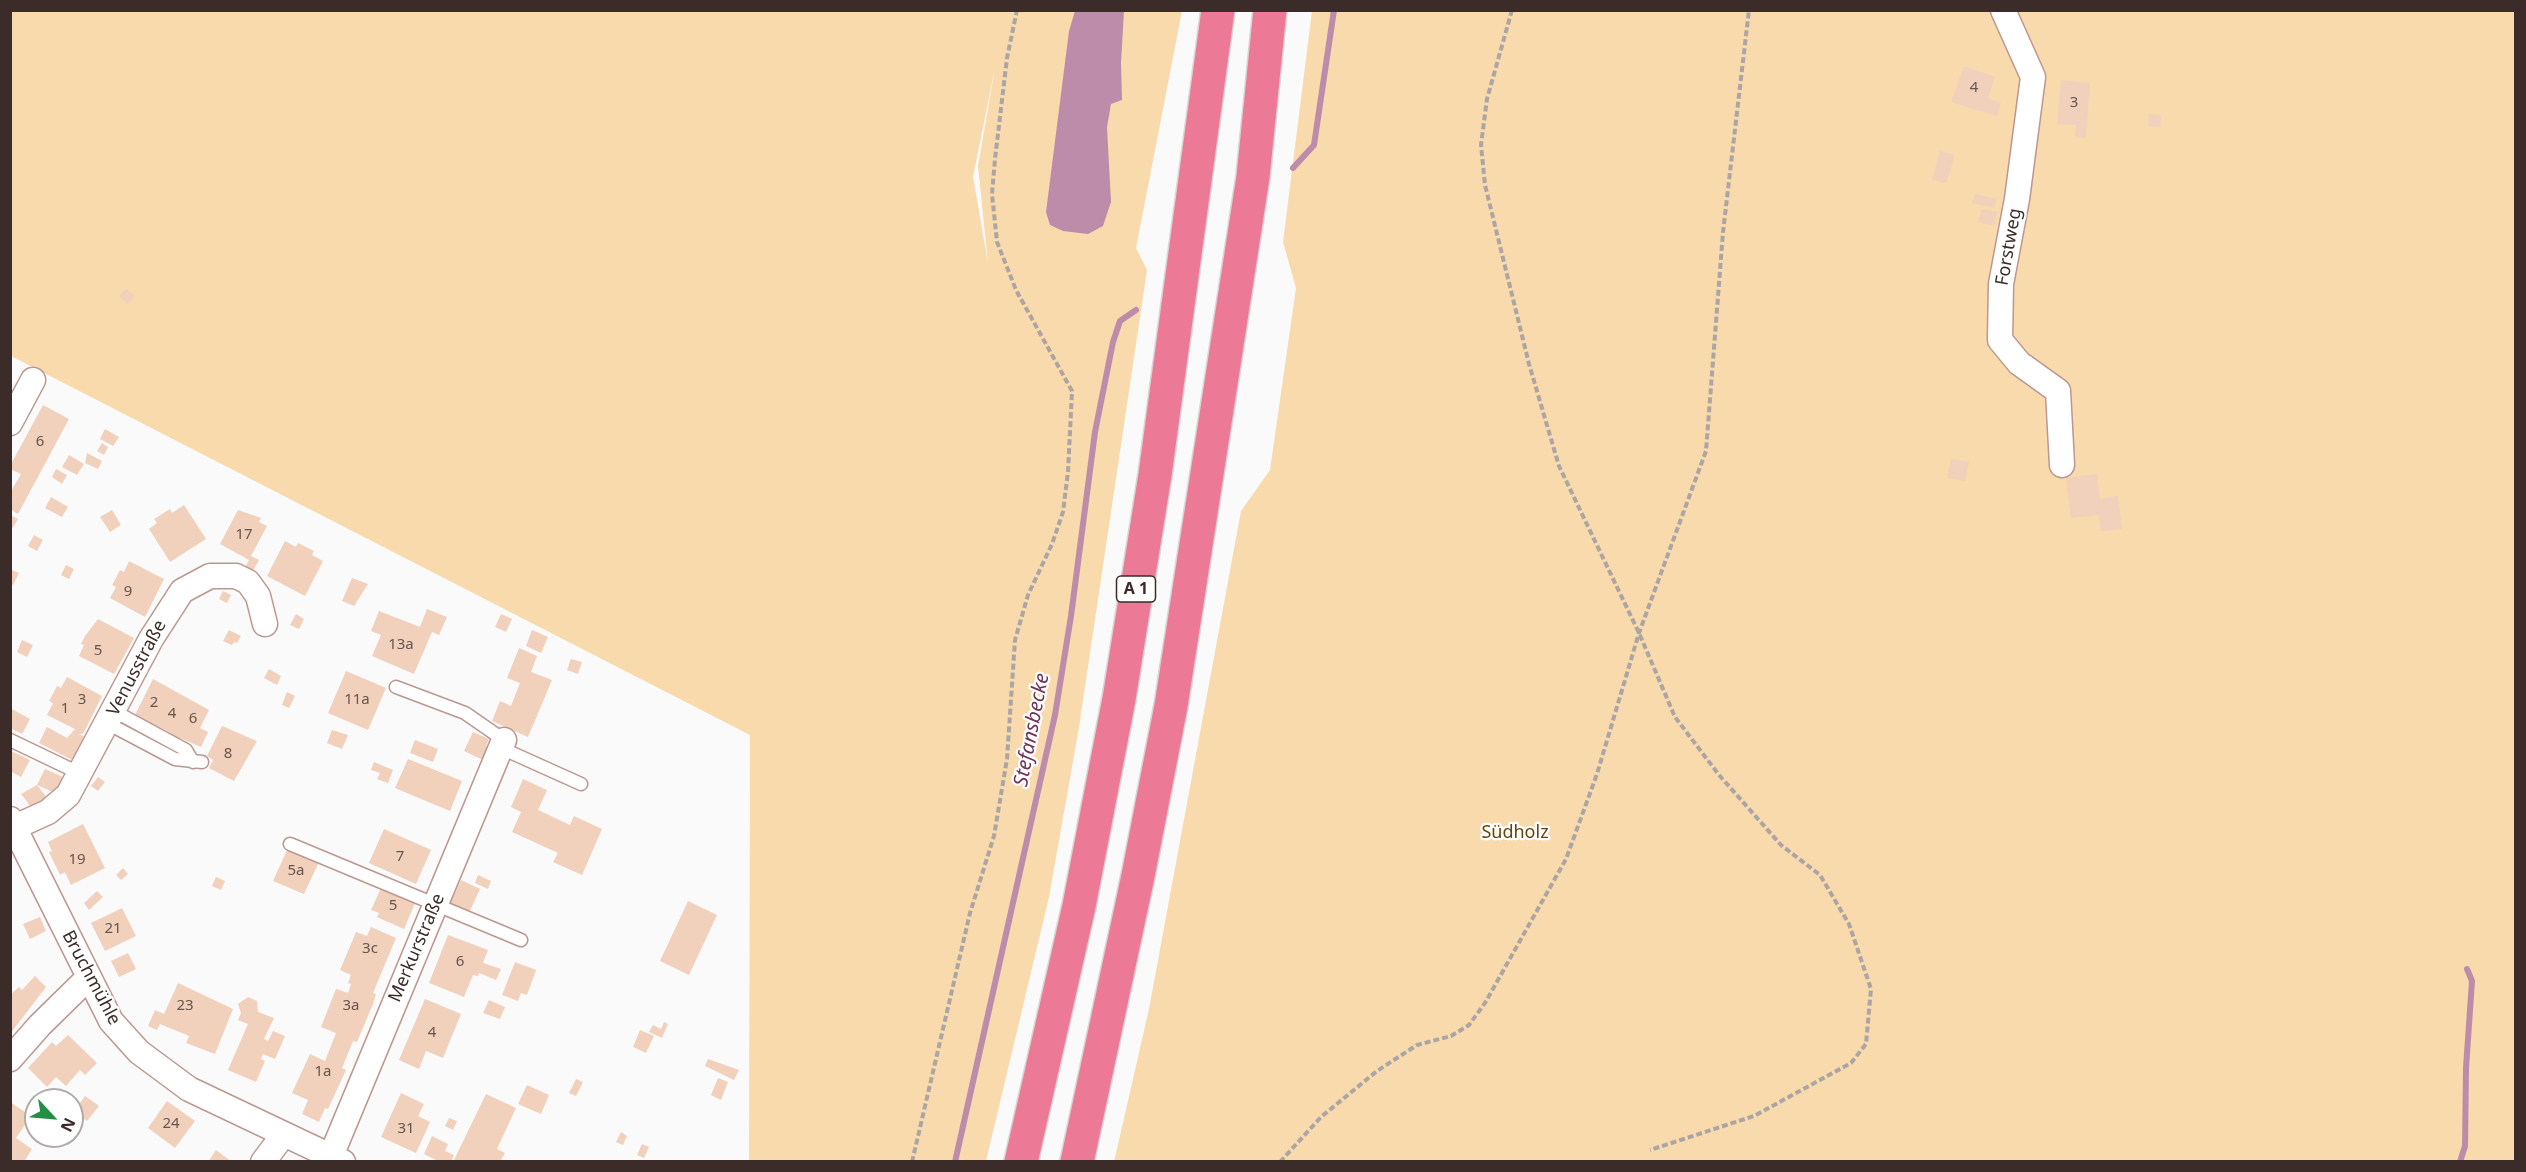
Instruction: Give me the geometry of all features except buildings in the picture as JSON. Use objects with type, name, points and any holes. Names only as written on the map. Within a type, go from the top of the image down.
[{"type":"highway","name":"A 1","points":[[1021,1161],[1079,906],[1119,699],[1155,476],[1218,10]]},
{"type":"highway","points":[[1077,1161],[1136,887],[1173,694],[1251,188],[1270,10]]},
{"type":"street","name":"Forstweg","points":[[2002,10],[2033,77],[2017,199],[2001,284],[2000,340],[2019,363],[2058,391],[2062,465]]},
{"type":"street","points":[[10,423],[33,380]]},
{"type":"street","name":"Venusstraße","points":[[13,823],[48,812],[68,795],[169,608],[182,591],[196,582],[223,574],[248,582],[263,607],[265,624]]},
{"type":"street","name":"Merkurstraße","points":[[337,1159],[435,905],[502,744]]},
{"type":"street","name":"Bruchmühle","points":[[13,823],[111,1021],[138,1052],[189,1089],[337,1159]]},
{"type":"street","points":[[10,1059],[39,1025],[88,978]]},
{"type":"street","points":[[263,1161],[284,1134]]},
{"type":"lane","points":[[396,687],[465,713],[502,744],[580,784]]},
{"type":"lane","points":[[110,717],[195,756]]},
{"type":"lane","points":[[10,740],[81,774]]},
{"type":"lane","points":[[290,844],[521,940]]},
{"type":"path","points":[[912,1161],[970,913],[994,836],[1007,759],[1015,640],[1028,595],[1052,544],[1062,512],[1069,461],[1072,392],[1016,290],[997,242],[992,194],[1007,58],[1017,10]]},
{"type":"path","points":[[1512,10],[1487,99],[1481,146],[1485,185],[1529,364],[1559,466],[1639,633],[1675,717],[1719,776],[1781,845],[1820,874],[1850,924],[1871,989],[1866,1044],[1851,1063],[1754,1116],[1650,1150]]},
{"type":"path","points":[[1280,1161],[1322,1116],[1377,1071],[1417,1045],[1451,1036],[1469,1025],[1485,1003],[1566,859],[1597,774],[1639,633],[1706,451],[1724,232],[1749,10]]},
{"type":"green space","points":[[10,11],[1182,11],[1136,248],[1147,270],[1079,727],[1049,897],[986,1161],[749,1161],[750,735],[11,356]],"holes":[[[995,68],[978,166],[988,263],[973,177]]]},
{"type":"green space","name":"Südholz","points":[[1312,11],[2515,11],[2515,1161],[1114,1162],[1149,1009],[1241,511],[1270,470],[1296,288],[1283,242]]},
{"type":"shaded area","points":[[1075,11],[1124,11],[1121,63],[1122,100],[1111,104],[1107,127],[1111,202],[1103,226],[1088,234],[1063,231],[1050,225],[1046,212],[1069,31]]},
{"type":"waterway","name":"Stefansbecke","points":[[1293,168],[1314,145],[1334,10]]},
{"type":"waterway","name":"Stefansbecke","points":[[955,1162],[1055,715],[1071,616],[1095,432],[1113,342],[1120,321],[1136,310]]},
{"type":"waterway","points":[[2460,1162],[2465,1146],[2466,1068],[2472,981],[2467,969]]}]
